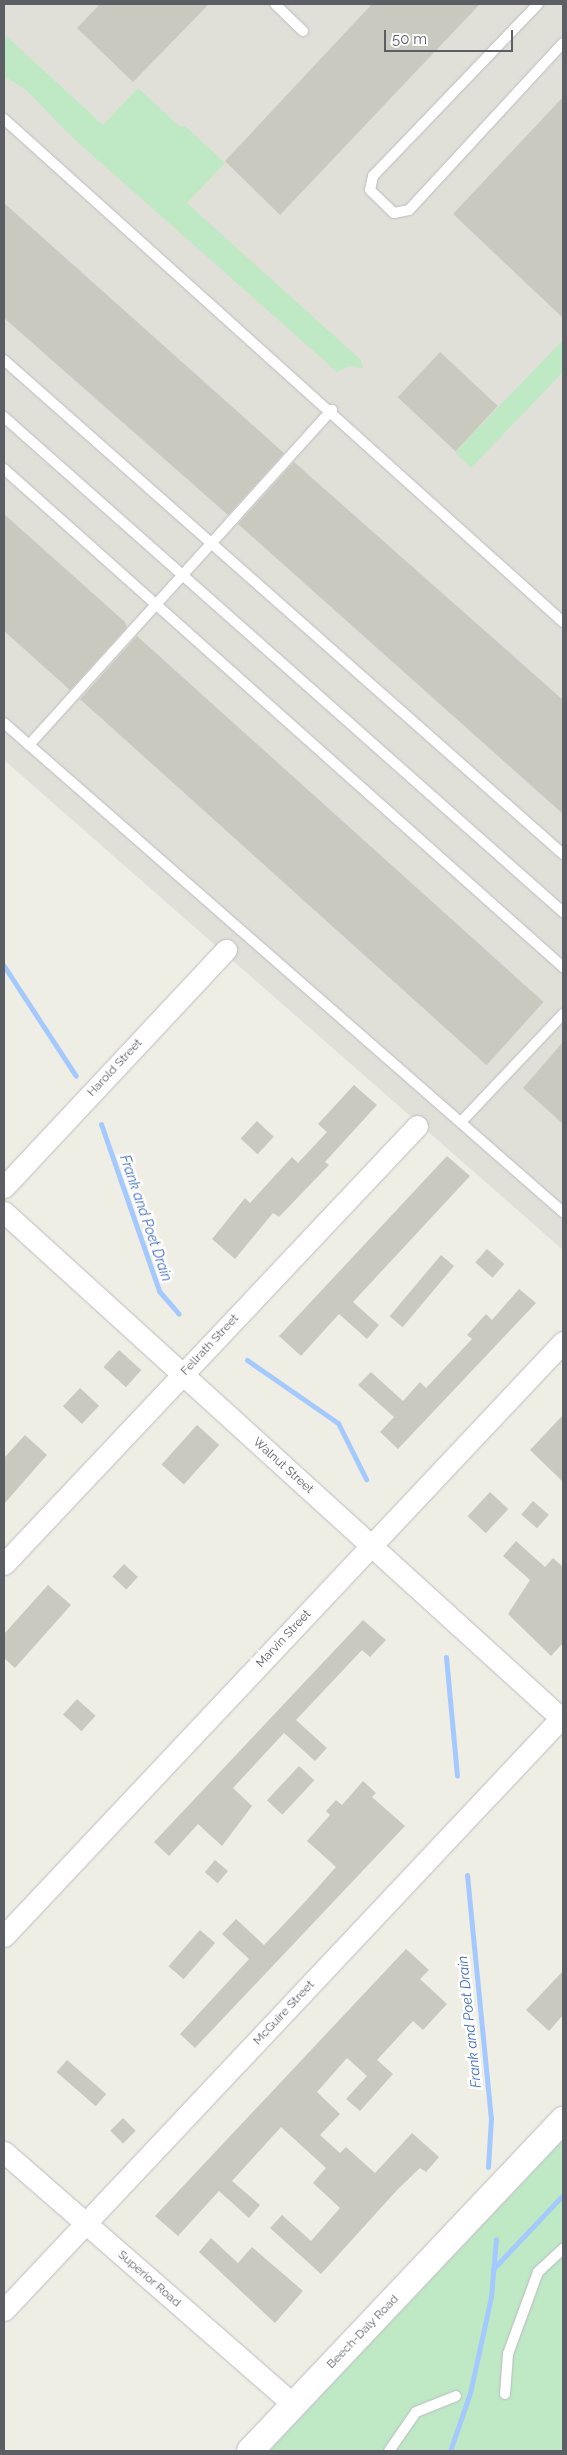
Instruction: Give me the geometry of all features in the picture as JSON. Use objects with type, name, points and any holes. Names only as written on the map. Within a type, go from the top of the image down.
[{"type":"street","name":"Harold Street","points":[[4,1187],[226,950]]},
{"type":"street","name":"Fellrath Street","points":[[4,1564],[417,1126]]},
{"type":"street","name":"Walnut Street","points":[[4,1212],[563,1718]]},
{"type":"street","name":"Marvin Street","points":[[4,1936],[563,1342]]},
{"type":"street","name":"McGuire Street","points":[[4,2310],[563,1718]]},
{"type":"street","name":"Beech-Daly Road","points":[[250,2451],[563,2120]]},
{"type":"street","name":"Superior Road","points":[[4,2152],[294,2405]]},
{"type":"lane","points":[[275,4],[303,31]]},
{"type":"lane","points":[[538,4],[373,176],[370,190],[394,213],[409,210],[563,43]]},
{"type":"lane","points":[[4,119],[332,410],[563,622]]},
{"type":"lane","points":[[4,360],[210,545],[563,854]]},
{"type":"lane","points":[[29,745],[332,410]]},
{"type":"lane","points":[[4,417],[563,912]]},
{"type":"lane","points":[[4,469],[563,967]]},
{"type":"lane","points":[[4,722],[563,1212]]},
{"type":"lane","points":[[461,1122],[563,1014]]},
{"type":"lane","points":[[504,2394],[508,2354],[538,2272],[563,2249]]},
{"type":"lane","points":[[389,2451],[416,2412],[456,2396]]},
{"type":"shaded area","points":[[4,4],[563,4],[563,1250],[4,760]]},
{"type":"green space","points":[[4,34],[103,125],[138,88],[179,126],[185,126],[225,163],[187,203],[361,360],[363,368],[349,366],[337,372],[73,138],[26,90],[4,76]]},
{"type":"green space","points":[[563,340],[563,372],[471,468],[455,452]]},
{"type":"green space","points":[[563,2140],[563,2451],[269,2451],[336,2380]]},
{"type":"building","points":[[100,4],[209,4],[133,82],[77,28]]},
{"type":"building","points":[[372,4],[480,4],[280,215],[225,161]]},
{"type":"building","points":[[563,97],[563,318],[453,214]]},
{"type":"building","points":[[4,203],[284,453],[228,515],[4,318]]},
{"type":"building","points":[[440,352],[498,406],[455,451],[398,397]]},
{"type":"building","points":[[294,462],[563,700],[563,814],[238,524]]},
{"type":"building","points":[[4,514],[125,622],[127,627],[70,690],[4,631]]},
{"type":"building","points":[[137,636],[544,1002],[487,1065],[80,699]]},
{"type":"building","points":[[563,1042],[563,1124],[523,1088]]},
{"type":"building","points":[[354,1085],[377,1105],[325,1162],[329,1165],[279,1217],[273,1213],[235,1259],[212,1239],[245,1198],[250,1203],[292,1157],[298,1163],[327,1132],[318,1124]]},
{"type":"building","points":[[257,1121],[274,1137],[257,1154],[241,1139]]},
{"type":"building","points":[[447,1156],[470,1176],[353,1302],[379,1325],[367,1339],[339,1314],[301,1356],[279,1336]]},
{"type":"building","points":[[487,1249],[504,1264],[493,1278],[475,1263]]},
{"type":"building","points":[[441,1255],[454,1266],[403,1327],[390,1316]]},
{"type":"building","points":[[519,1289],[536,1303],[398,1449],[380,1432],[394,1417],[358,1385],[371,1372],[403,1401],[420,1382],[426,1388],[472,1339],[467,1335],[486,1314],[492,1320]]},
{"type":"building","points":[[119,1350],[141,1370],[126,1387],[104,1367]]},
{"type":"building","points":[[80,1388],[99,1406],[82,1424],[63,1406]]},
{"type":"building","points":[[563,1415],[563,1482],[530,1450]]},
{"type":"building","points":[[197,1425],[219,1445],[184,1484],[162,1464]]},
{"type":"building","points":[[25,1435],[47,1455],[4,1504],[4,1458]]},
{"type":"building","points":[[490,1492],[508,1509],[486,1533],[467,1516]]},
{"type":"building","points":[[533,1501],[549,1515],[537,1528],[521,1515]]},
{"type":"building","points":[[516,1541],[545,1567],[553,1558],[563,1567],[563,1643],[551,1656],[508,1614],[530,1580],[503,1556]]},
{"type":"building","points":[[124,1564],[138,1577],[126,1589],[112,1576]]},
{"type":"building","points":[[48,1585],[71,1605],[15,1668],[4,1658],[4,1634]]},
{"type":"building","points":[[363,1620],[386,1640],[370,1657],[362,1650],[296,1720],[327,1748],[315,1761],[284,1733],[233,1788],[252,1806],[222,1846],[198,1824],[169,1856],[154,1842]]},
{"type":"building","points":[[77,1699],[96,1716],[82,1731],[63,1715]]},
{"type":"building","points":[[299,1766],[314,1780],[282,1815],[267,1800]]},
{"type":"building","points":[[363,1781],[376,1793],[372,1797],[405,1826],[195,2048],[180,2034],[249,1959],[222,1934],[236,1919],[264,1945],[303,1904],[336,1867],[307,1841],[330,1815],[326,1811],[336,1800],[342,1805]]},
{"type":"building","points":[[215,1860],[228,1871],[218,1883],[205,1872]]},
{"type":"building","points":[[200,1930],[215,1943],[184,1979],[169,1966]]},
{"type":"building","points":[[406,1949],[429,1970],[420,1979],[447,2004],[423,2030],[413,2021],[377,2060],[393,2074],[360,2111],[346,2099],[367,2076],[347,2058],[317,2092],[340,2114],[320,2135],[340,2153],[346,2147],[375,2173],[412,2133],[439,2157],[426,2172],[420,2168],[398,2189],[321,2274],[270,2228],[282,2215],[311,2241],[340,2208],[313,2183],[326,2168],[281,2127],[232,2181],[260,2205],[249,2218],[219,2191],[178,2236],[155,2216]]},
{"type":"building","points":[[563,1971],[563,2015],[549,2031],[526,2010]]},
{"type":"building","points":[[67,2060],[106,2094],[96,2106],[57,2072]]},
{"type":"building","points":[[123,2118],[136,2131],[123,2143],[110,2131]]},
{"type":"building","points":[[211,2238],[238,2263],[252,2247],[303,2291],[275,2323],[199,2252]]},
{"type":"waterway","name":"Frank and Poet Drain","points":[[4,966],[76,1076]]},
{"type":"waterway","name":"Frank and Poet Drain","points":[[101,1124],[159,1291],[179,1314]]},
{"type":"waterway","name":"Frank and Poet Drain","points":[[247,1360],[338,1423],[366,1479]]},
{"type":"waterway","name":"Frank and Poet Drain","points":[[446,1657],[457,1775]]},
{"type":"waterway","name":"Frank and Poet Drain","points":[[467,1875],[491,2118],[488,2167]]},
{"type":"waterway","points":[[493,2269],[563,2195]]},
{"type":"waterway","name":"Frank and Poet Drain","points":[[450,2451],[470,2393],[491,2297],[496,2239]]}]
